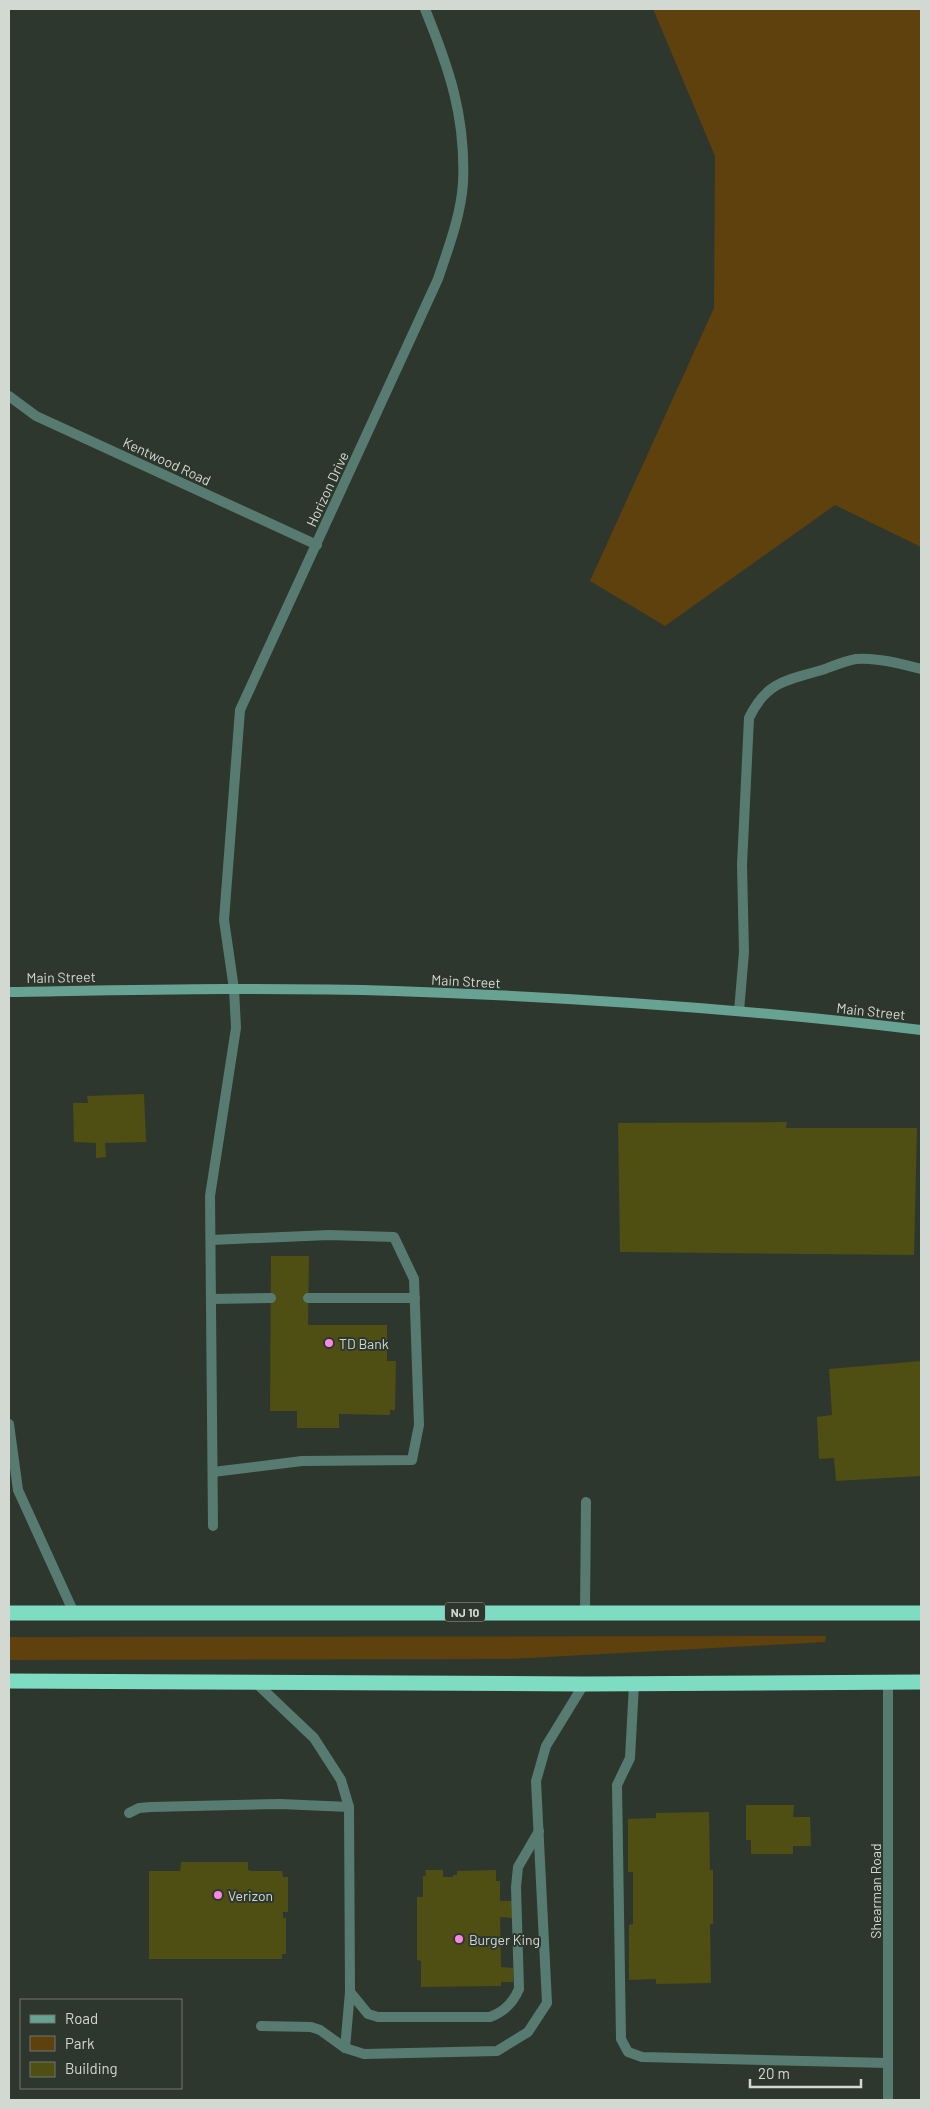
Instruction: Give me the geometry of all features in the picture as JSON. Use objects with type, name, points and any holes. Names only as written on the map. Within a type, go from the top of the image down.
[{"type":"highway","name":"NJ 10","points":[[9,1613],[921,1613]]},
{"type":"highway","points":[[9,1681],[584,1684],[921,1682]]},
{"type":"street","name":"Horizon Drive","points":[[213,1526],[210,1196],[236,1028],[234,989],[224,920],[240,710],[438,279],[452,234],[461,192],[461,126],[449,68],[425,9]]},
{"type":"street","name":"Kentwood Road","points":[[9,396],[36,416],[317,545]]},
{"type":"street","points":[[739,1011],[744,952],[742,865],[748,728],[749,718],[754,707],[762,696],[782,681],[856,659],[890,662],[921,669]]},
{"type":"street","name":"Main Street","points":[[9,992],[234,989],[498,996],[739,1011],[921,1030]]},
{"type":"street","points":[[211,1240],[329,1235],[394,1237],[414,1279],[419,1425],[412,1460],[302,1461],[213,1472]]},
{"type":"street","points":[[211,1299],[271,1298]]},
{"type":"street","points":[[308,1298],[415,1298]]},
{"type":"street","points":[[9,1424],[18,1490],[74,1614]]},
{"type":"street","points":[[585,1612],[586,1502]]},
{"type":"street","points":[[254,1681],[314,1738],[341,1780],[348,1807],[350,1992],[345,2048]]},
{"type":"street","name":"Shearman Road","points":[[888,1682],[888,2100]]},
{"type":"street","points":[[261,2026],[311,2027],[320,2030],[345,2048],[364,2054],[497,2051],[528,2032],[547,2003],[536,1781],[546,1746],[584,1684]]},
{"type":"street","points":[[634,1684],[630,1758],[617,1785],[621,2039],[628,2052],[642,2057],[888,2063]]},
{"type":"street","points":[[129,1813],[139,1808],[151,1807],[280,1804],[348,1807]]},
{"type":"street","points":[[350,1992],[368,2014],[378,2017],[490,2016],[504,2010],[516,1997],[518,1989],[516,1887],[518,1868],[539,1831]]},
{"type":"green space","points":[[653,9],[921,9],[921,547],[835,505],[665,626],[590,581],[714,308],[715,156]]},
{"type":"green space","points":[[826,1636],[825,1642],[510,1659],[9,1660],[9,1637]]},
{"type":"building","points":[[144,1094],[146,1142],[105,1143],[106,1157],[96,1158],[96,1143],[74,1142],[73,1103],[88,1103],[87,1096]]},
{"type":"building","points":[[787,1122],[786,1128],[917,1128],[914,1255],[620,1252],[618,1123]]},
{"type":"building","name":"TD Bank","points":[[271,1256],[309,1256],[308,1325],[387,1325],[387,1361],[396,1361],[395,1410],[390,1410],[390,1415],[339,1414],[339,1428],[297,1428],[297,1411],[270,1411]]},
{"type":"building","points":[[921,1361],[921,1476],[836,1481],[834,1458],[819,1459],[817,1417],[832,1415],[829,1369]]},
{"type":"building","points":[[746,1805],[794,1805],[793,1817],[810,1817],[811,1846],[793,1846],[793,1854],[751,1854],[751,1840],[746,1840]]},
{"type":"building","points":[[709,1812],[710,1870],[713,1870],[713,1924],[710,1924],[711,1983],[656,1984],[656,1979],[629,1980],[629,1925],[633,1924],[633,1872],[628,1872],[628,1819],[656,1818],[656,1813]]},
{"type":"building","name":"Verizon","points":[[181,1862],[248,1862],[248,1870],[251,1871],[282,1871],[283,1877],[288,1877],[288,1912],[283,1912],[283,1918],[286,1918],[286,1954],[282,1954],[282,1959],[149,1959],[149,1871],[180,1871]]},
{"type":"building","name":"Burger King","points":[[425,1870],[443,1870],[443,1877],[453,1877],[453,1875],[457,1875],[457,1871],[496,1870],[496,1881],[500,1881],[500,1901],[512,1901],[512,1918],[500,1917],[501,1967],[513,1968],[513,1982],[501,1982],[501,1986],[421,1987],[421,1961],[417,1960],[417,1897],[423,1897],[423,1876],[426,1876]]},
{"type":"place","name":"TD Bank","points":[[329,1343]]},
{"type":"place","name":"Verizon","points":[[218,1895]]},
{"type":"place","name":"Burger King","points":[[459,1939]]}]
